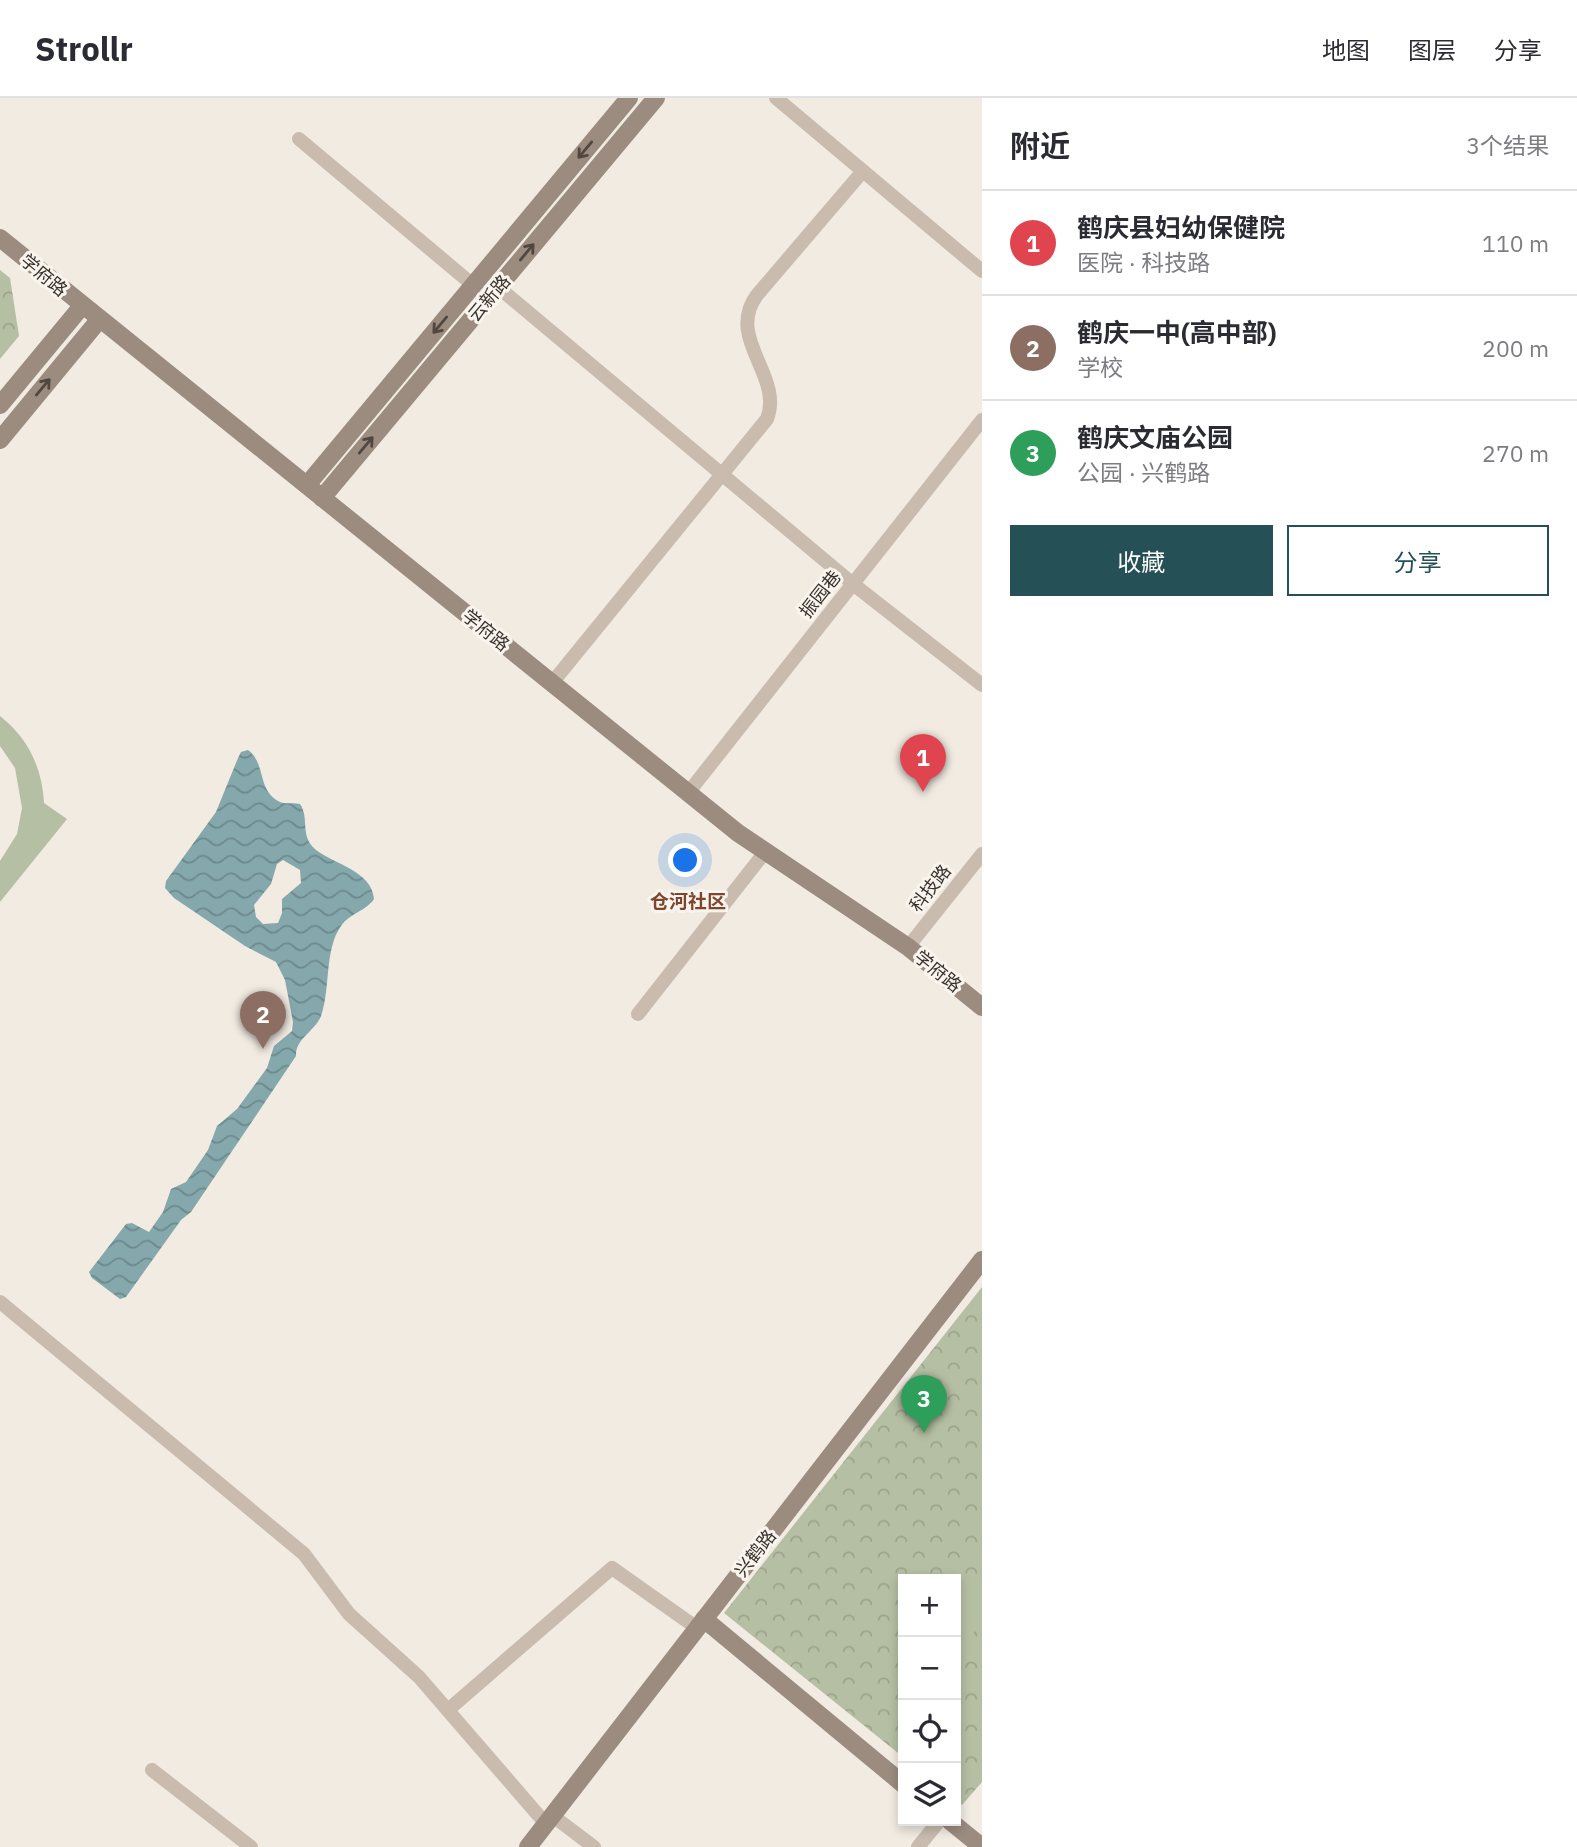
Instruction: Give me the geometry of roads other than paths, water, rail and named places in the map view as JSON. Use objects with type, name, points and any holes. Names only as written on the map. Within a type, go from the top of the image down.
[{"type":"street","name":"云新路","points":[[306,485],[629,98]]},
{"type":"street","name":"云新路","points":[[322,498],[656,98]]},
{"type":"street","points":[[776,98],[982,271]]},
{"type":"street","points":[[299,139],[473,285]]},
{"type":"street","points":[[552,683],[761,426],[770,410],[772,399],[747,335],[746,318],[752,302],[863,171]]},
{"type":"street","name":"学府路","points":[[0,238],[688,793],[765,852],[908,947],[982,1007]]},
{"type":"street","points":[[498,287],[853,584],[982,685]]},
{"type":"street","points":[[0,405],[82,306]]},
{"type":"street","points":[[0,440],[99,320]]},
{"type":"street","name":"振园巷","points":[[688,793],[982,420]]},
{"type":"street","points":[[638,1014],[765,852]]},
{"type":"street","name":"科技路","points":[[908,947],[982,853]]},
{"type":"street","name":"兴鹤路","points":[[528,1847],[982,1259]]},
{"type":"street","points":[[0,1302],[304,1554],[349,1614],[419,1677],[549,1820],[594,1847]]},
{"type":"street","points":[[447,1710],[611,1569],[701,1624],[898,1780]]},
{"type":"street","points":[[152,1770],[251,1847]]},
{"type":"street","points":[[918,1847],[935,1826]]},
{"type":"street","points":[[956,1826],[982,1847]]},
{"type":"water","points":[[248,750],[254,755],[271,796],[281,802],[300,804],[311,845],[367,881],[374,899],[345,922],[336,936],[321,1016],[302,1040],[296,1056],[191,1212],[181,1220],[126,1297],[120,1299],[92,1278],[89,1272],[126,1224],[132,1223],[149,1232],[163,1212],[171,1189],[186,1182],[208,1150],[217,1126],[237,1109],[267,1068],[274,1046],[292,1031],[293,1022],[285,980],[276,962],[245,946],[174,898],[165,888],[166,881],[216,812],[241,752]],"holes":[[[283,860],[300,870],[301,883],[282,899],[282,913],[278,923],[263,924],[256,917],[254,905],[271,884],[277,864]]]},
{"type":"place","name":"鹤庆县妇幼保健院","points":[[923,792]]},
{"type":"place","name":"鹤庆一中(高中部)","points":[[263,1049]]},
{"type":"place","name":"鹤庆文庙公园","points":[[924,1433]]},
{"type":"district","name":"仓河社区","points":[[688,901]]}]
